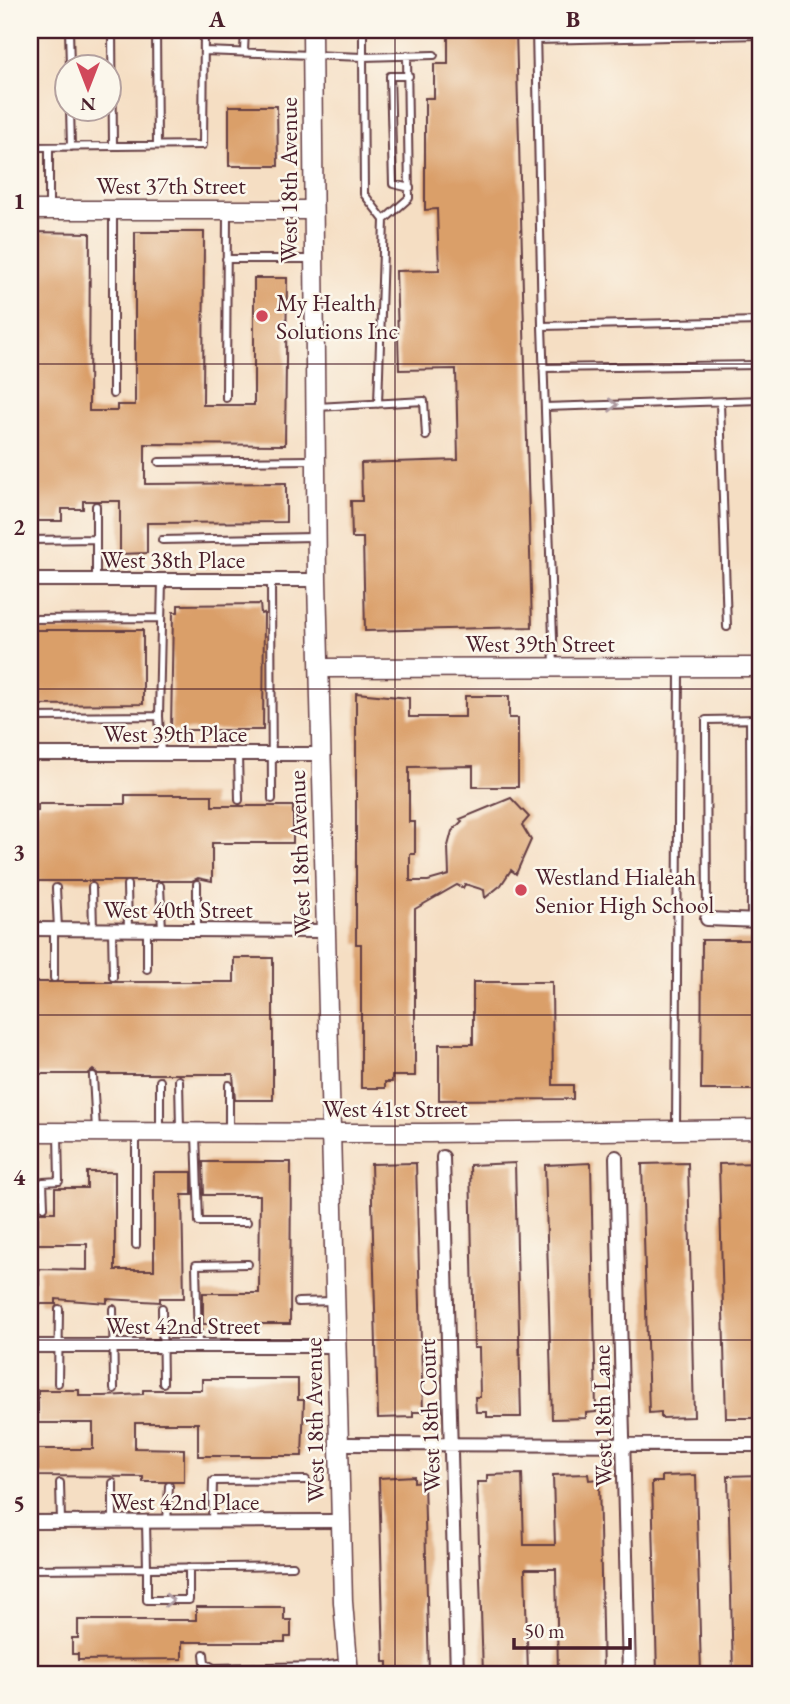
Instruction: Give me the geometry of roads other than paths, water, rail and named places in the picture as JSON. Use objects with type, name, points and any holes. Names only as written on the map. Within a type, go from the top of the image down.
[{"type":"street","name":"West 18th Avenue","points":[[312,30],[316,537],[336,1346],[348,1668]]},
{"type":"street","name":"West 37th Street","points":[[30,210],[312,210]]},
{"type":"street","name":"West 38th Place","points":[[30,580],[317,580]]},
{"type":"street","name":"West 39th Street","points":[[319,668],[760,667]]},
{"type":"street","name":"West 39th Place","points":[[30,754],[321,754]]},
{"type":"street","points":[[706,919],[755,921]]},
{"type":"street","name":"West 40th Street","points":[[30,929],[326,931]]},
{"type":"street","name":"West 41st Street","points":[[30,1132],[760,1129]]},
{"type":"street","name":"West 18th Court","points":[[443,1157],[457,1674]]},
{"type":"street","name":"West 18th Lane","points":[[616,1157],[629,1674]]},
{"type":"street","name":"West 42nd Street","points":[[30,1346],[336,1346]]},
{"type":"street","points":[[340,1444],[760,1445]]},
{"type":"street","name":"West 42nd Place","points":[[30,1522],[341,1521]]},
{"type":"lane","points":[[69,30],[69,52]]},
{"type":"lane","points":[[112,30],[113,146]]},
{"type":"lane","points":[[156,30],[157,145]]},
{"type":"lane","points":[[30,147],[203,145],[204,30]]},
{"type":"lane","points":[[244,51],[245,30]]},
{"type":"lane","points":[[363,30],[364,194],[384,220],[378,404]]},
{"type":"lane","points":[[536,30],[543,368],[554,668]]},
{"type":"lane","points":[[536,40],[760,35]]},
{"type":"lane","points":[[204,51],[244,51],[312,58],[434,55]]},
{"type":"lane","points":[[384,220],[409,198],[407,55]]},
{"type":"lane","points":[[409,76],[390,76],[393,184],[410,188]]},
{"type":"lane","points":[[70,122],[71,147]]},
{"type":"lane","points":[[48,147],[49,210]]},
{"type":"lane","points":[[113,210],[113,394]]},
{"type":"lane","points":[[226,398],[227,210]]},
{"type":"lane","points":[[226,259],[313,259]]},
{"type":"lane","points":[[542,326],[760,321]]},
{"type":"lane","points":[[543,368],[760,365]]},
{"type":"lane","points":[[545,407],[760,400]]},
{"type":"lane","points":[[315,407],[424,401],[426,436]]},
{"type":"lane","points":[[720,402],[727,627]]},
{"type":"lane","points":[[159,462],[315,460]]},
{"type":"lane","points":[[96,506],[96,580]]},
{"type":"lane","points":[[162,540],[316,537]]},
{"type":"lane","points":[[30,540],[96,539]]},
{"type":"lane","points":[[161,754],[159,716],[162,580]]},
{"type":"lane","points":[[271,580],[272,799]]},
{"type":"lane","points":[[30,619],[161,618]]},
{"type":"lane","points":[[676,1130],[679,668]]},
{"type":"lane","points":[[30,717],[159,716]]},
{"type":"lane","points":[[750,719],[755,921]]},
{"type":"lane","points":[[706,919],[706,720],[760,719]]},
{"type":"lane","points":[[239,754],[239,800]]},
{"type":"lane","points":[[197,884],[197,930]]},
{"type":"lane","points":[[127,885],[128,930]]},
{"type":"lane","points":[[160,886],[162,930]]},
{"type":"lane","points":[[92,887],[93,930]]},
{"type":"lane","points":[[54,978],[56,888]]},
{"type":"lane","points":[[112,930],[113,977]]},
{"type":"lane","points":[[147,930],[147,969]]},
{"type":"lane","points":[[93,1076],[96,1132]]},
{"type":"lane","points":[[159,1080],[160,1132]]},
{"type":"lane","points":[[179,1080],[199,1222],[247,1222]]},
{"type":"lane","points":[[229,1085],[229,1132]]},
{"type":"lane","points":[[44,1207],[43,1182],[59,1181],[58,1132]]},
{"type":"lane","points":[[136,1132],[136,1245]]},
{"type":"lane","points":[[198,1346],[196,1265],[248,1264]]},
{"type":"lane","points":[[298,1302],[335,1301]]},
{"type":"lane","points":[[162,1308],[163,1383]]},
{"type":"lane","points":[[58,1382],[59,1309]]},
{"type":"lane","points":[[113,1309],[114,1389]]},
{"type":"lane","points":[[212,1522],[213,1481],[306,1480]]},
{"type":"lane","points":[[60,1483],[61,1522]]},
{"type":"lane","points":[[113,1483],[113,1522]]},
{"type":"lane","points":[[167,1522],[169,1486]]},
{"type":"lane","points":[[146,1522],[147,1600],[188,1600],[190,1567]]},
{"type":"lane","points":[[30,1569],[293,1566]]},
{"type":"lane","points":[[204,1654],[205,1663],[214,1668],[348,1668]]},
{"type":"place","name":"My Health Solutions Inc","points":[[262,316]]},
{"type":"place","name":"Westland Hialeah Senior High School","points":[[521,890]]}]
